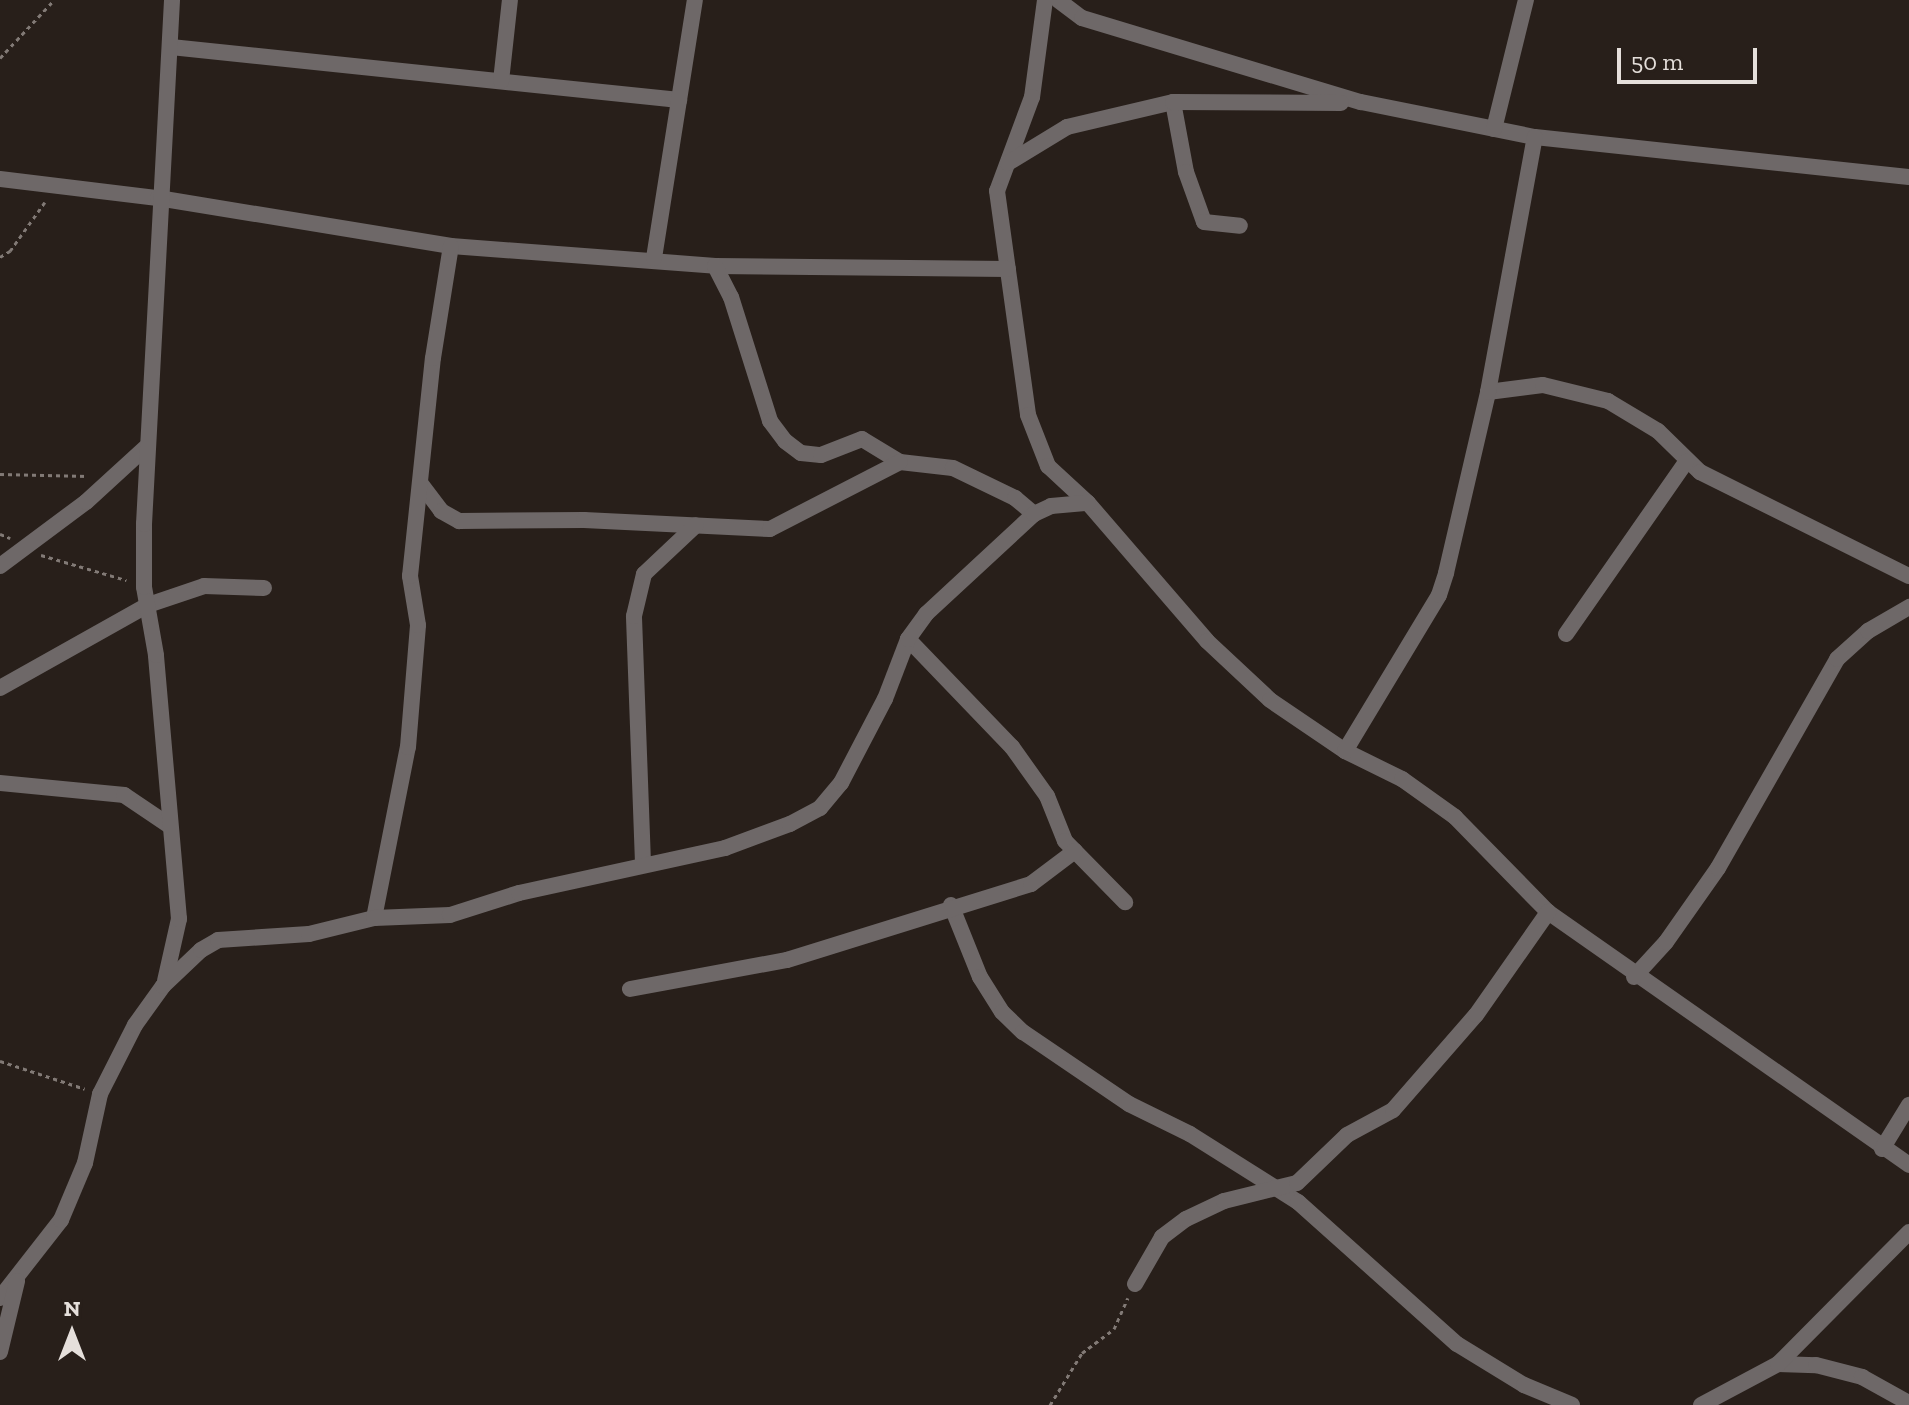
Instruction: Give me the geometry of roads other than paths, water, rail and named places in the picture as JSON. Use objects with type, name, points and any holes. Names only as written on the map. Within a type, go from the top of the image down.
[{"type":"street","points":[[163,986],[179,919],[144,587],[146,447],[158,198],[172,0]]},
{"type":"street","points":[[501,81],[510,0]]},
{"type":"street","points":[[654,258],[695,0]]},
{"type":"street","points":[[1045,0],[1032,97],[997,191],[1034,438],[1048,466],[1088,503],[1207,641],[1270,700],[1345,751],[1402,779],[1455,817],[1548,912],[1634,977],[1909,1165]]},
{"type":"street","points":[[1058,0],[1082,18],[1361,102],[1535,137],[1909,177]]},
{"type":"street","points":[[1494,129],[1526,0]]},
{"type":"street","points":[[171,47],[679,100]]},
{"type":"street","points":[[1008,163],[1067,127],[1173,102],[1361,102]]},
{"type":"street","points":[[1173,102],[1186,172],[1204,222],[1240,226]]},
{"type":"street","points":[[1345,751],[1397,657],[1439,595],[1488,392],[1535,137]]},
{"type":"street","points":[[0,179],[158,198],[451,246],[654,258],[715,266],[1008,269]]},
{"type":"street","points":[[374,918],[408,747],[418,625],[410,576],[451,246]]},
{"type":"street","points":[[715,266],[731,297],[770,421],[785,441],[801,453],[821,455],[862,439],[900,462],[953,468],[1015,498],[1034,514]]},
{"type":"street","points":[[1488,392],[1543,385],[1608,401],[1658,431],[1686,462],[1909,576]]},
{"type":"street","points":[[0,566],[127,466],[146,447]]},
{"type":"street","points":[[421,484],[441,511],[459,521],[780,527],[900,462]]},
{"type":"street","points":[[1566,634],[1686,462]]},
{"type":"street","points":[[0,1298],[17,1281],[61,1220],[85,1163],[100,1094],[135,1025],[163,986],[201,950],[218,940],[309,934],[374,918],[450,915],[643,863],[725,848],[820,808],[852,764],[908,639],[958,580],[1034,514],[1051,506],[1088,503]]},
{"type":"street","points":[[643,863],[634,616],[649,566],[696,525]]},
{"type":"street","points":[[0,688],[148,605],[204,586],[264,588]]},
{"type":"street","points":[[1634,977],[1666,942],[1718,868],[1837,659],[1868,631],[1909,607]]},
{"type":"street","points":[[908,639],[1012,747],[1047,796],[1065,841],[1125,902]]},
{"type":"street","points":[[0,783],[124,795],[170,826]]},
{"type":"street","points":[[630,989],[787,960],[951,905],[1043,879],[1075,851]]},
{"type":"street","points":[[951,905],[980,977],[1002,1012],[1023,1032],[1129,1104],[1190,1134],[1298,1202],[1457,1344],[1524,1385],[1572,1405]]},
{"type":"street","points":[[1135,1284],[1162,1237],[1186,1219],[1224,1201],[1278,1190],[1309,1175],[1347,1135],[1407,1097],[1476,1015],[1548,912]]},
{"type":"street","points":[[1882,1149],[1909,1105]]},
{"type":"street","points":[[1701,1405],[1778,1364],[1909,1232]]},
{"type":"street","points":[[0,1352],[17,1281]]},
{"type":"street","points":[[1778,1364],[1816,1365],[1862,1377],[1909,1403]]}]
